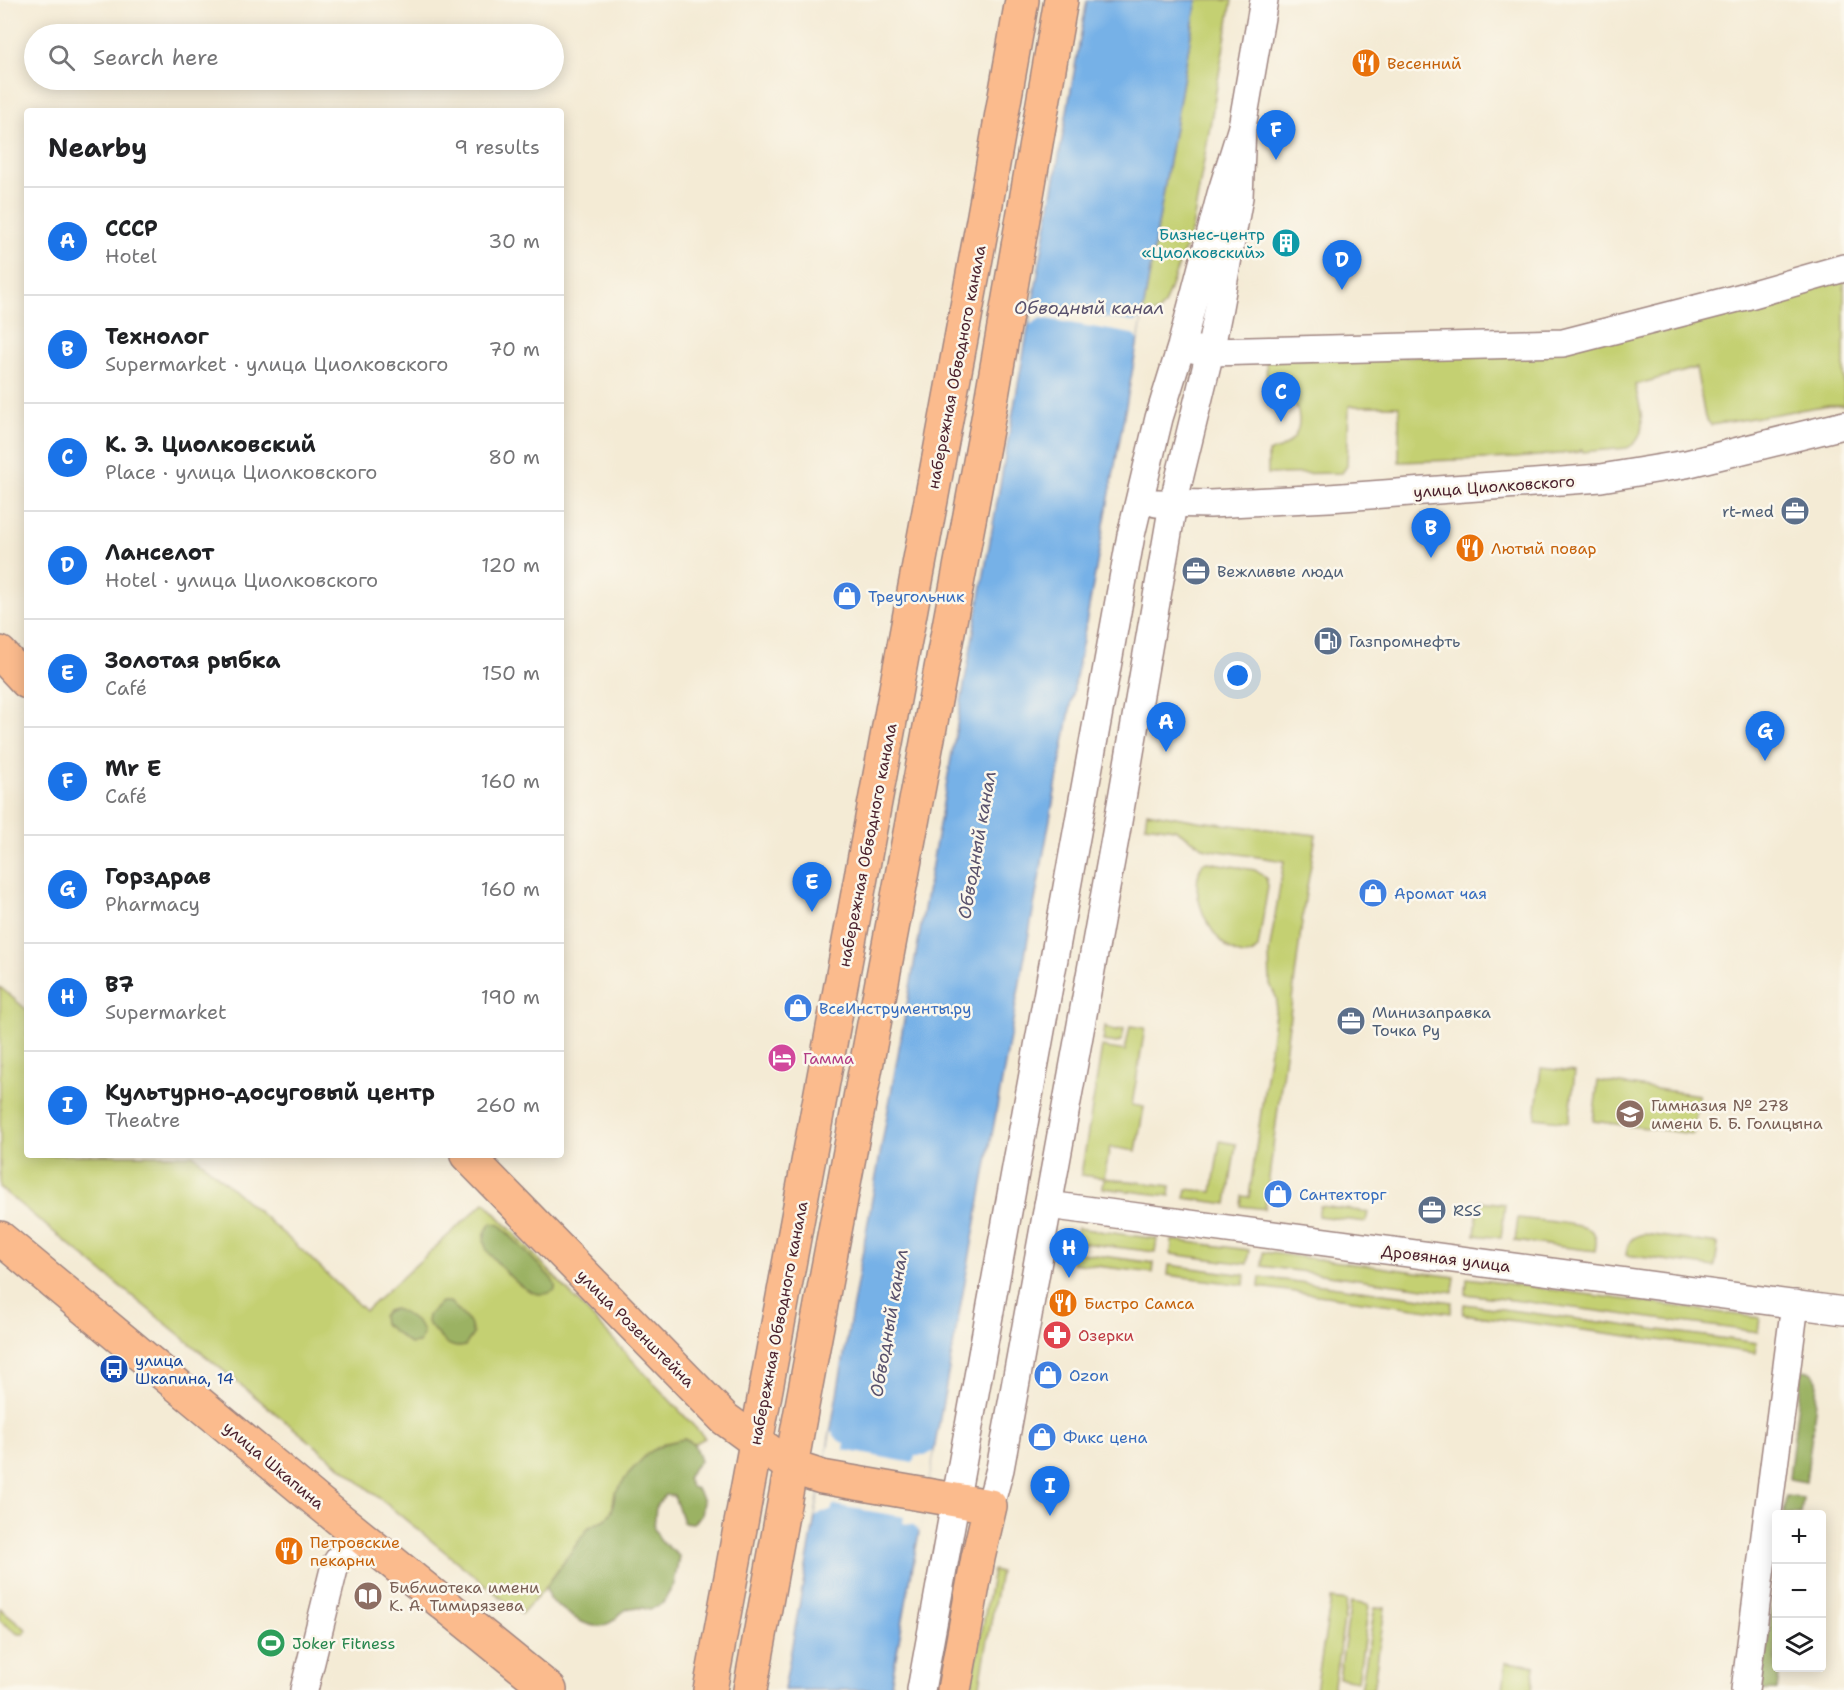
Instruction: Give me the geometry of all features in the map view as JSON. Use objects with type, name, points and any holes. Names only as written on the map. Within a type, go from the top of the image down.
[{"type":"main road","name":"набережная Обводного канала","points":[[710,1690],[1022,0]]},
{"type":"main road","points":[[750,1690],[986,430],[1061,0]]},
{"type":"main road","points":[[0,653],[24,679]]},
{"type":"main road","name":"улица Розенштейна","points":[[470,1158],[725,1419],[791,1467],[822,1477],[990,1506]]},
{"type":"main road","name":"улица Шкапина","points":[[0,1238],[550,1690]]},
{"type":"main road","points":[[954,1690],[990,1506]]},
{"type":"street","points":[[990,1506],[1000,1469],[1173,504],[1210,352],[1239,197],[1242,127],[1264,0]]},
{"type":"street","points":[[921,1690],[942,1498],[1139,502],[1159,418],[1181,347],[1221,194],[1242,127]]},
{"type":"street","points":[[1181,347],[1210,352],[1563,343],[1844,268]]},
{"type":"street","name":"улица Циолковского","points":[[1139,502],[1220,503],[1601,478],[1686,464],[1844,425]]},
{"type":"street","name":"Дровяная улица","points":[[1048,1205],[1844,1311]]},
{"type":"street","points":[[1745,1690],[1795,1304]]},
{"type":"street","points":[[304,1690],[335,1565],[357,1533]]},
{"type":"green space","points":[[1197,0],[1232,0],[1192,229],[1164,305],[1158,312],[1142,318]]},
{"type":"green space","points":[[1844,279],[1844,405],[1829,405],[1711,425],[1705,418],[1696,368],[1635,385],[1641,411],[1642,429],[1635,443],[1627,448],[1582,452],[1579,450],[1579,452],[1515,458],[1399,462],[1399,406],[1349,406],[1347,466],[1342,473],[1268,474],[1268,452],[1282,448],[1291,440],[1297,431],[1299,420],[1297,409],[1291,399],[1281,392],[1267,388],[1266,360],[1439,356]]},
{"type":"green space","points":[[1147,812],[1198,821],[1316,835],[1305,899],[1265,1209],[1241,1206],[1242,1196],[1249,1197],[1277,999],[1270,984],[1269,953],[1284,861],[1206,849],[1175,829],[1145,825]]},
{"type":"green space","points":[[1203,863],[1255,870],[1266,878],[1268,886],[1258,948],[1248,955],[1237,953],[1225,945],[1213,932],[1204,915],[1198,897],[1198,879]]},
{"type":"green space","points":[[0,987],[24,1007],[24,1158],[197,1158],[303,1251],[365,1311],[485,1202],[705,1438],[694,1444],[684,1439],[615,1493],[612,1511],[606,1519],[589,1527],[546,1587],[521,1614],[0,1188]]},
{"type":"green space","points":[[1105,1026],[1114,1031],[1124,1028],[1122,1040],[1117,1043],[1103,1041]]},
{"type":"green space","points":[[1130,1026],[1145,1028],[1132,1105],[1144,1107],[1136,1151],[1110,1147],[1104,1178],[1081,1175],[1102,1047],[1125,1051]]},
{"type":"green space","points":[[1541,1068],[1575,1072],[1569,1122],[1535,1118]]},
{"type":"green space","points":[[1598,1081],[1699,1095],[1693,1134],[1593,1121]]},
{"type":"green space","points":[[1220,1141],[1236,1144],[1227,1204],[1185,1198],[1187,1189],[1212,1192]]},
{"type":"green space","points":[[1104,1178],[1171,1186],[1170,1196],[1103,1188]]},
{"type":"green space","points":[[1479,1201],[1505,1204],[1501,1238],[1475,1235]]},
{"type":"green space","points":[[1320,1206],[1368,1212],[1366,1222],[1318,1216]]},
{"type":"green space","points":[[1518,1218],[1569,1224],[1588,1229],[1596,1237],[1595,1251],[1515,1241]]},
{"type":"green space","points":[[491,1223],[500,1225],[551,1278],[555,1290],[546,1294],[536,1293],[517,1283],[509,1275],[485,1247],[485,1236]]},
{"type":"green space","points":[[1077,1228],[1157,1239],[1155,1252],[1075,1242]]},
{"type":"green space","points":[[1644,1234],[1718,1244],[1715,1267],[1626,1255],[1630,1241]]},
{"type":"green space","points":[[1172,1240],[1249,1250],[1247,1264],[1171,1254]]},
{"type":"green space","points":[[1073,1252],[1154,1263],[1153,1273],[1072,1263]]},
{"type":"green space","points":[[1263,1252],[1455,1277],[1453,1292],[1262,1266]]},
{"type":"green space","points":[[1169,1265],[1245,1275],[1244,1285],[1168,1275]]},
{"type":"green space","points":[[1260,1277],[1452,1302],[1451,1313],[1259,1287]]},
{"type":"green space","points":[[1467,1278],[1760,1318],[1758,1332],[1466,1294]]},
{"type":"green space","points":[[441,1302],[450,1302],[470,1323],[473,1334],[465,1346],[448,1344],[427,1322],[428,1315]]},
{"type":"green space","points":[[1464,1304],[1757,1343],[1755,1353],[1463,1314]]},
{"type":"green space","points":[[394,1309],[407,1315],[420,1326],[423,1334],[419,1343],[410,1344],[383,1323],[382,1316]]},
{"type":"green space","points":[[1802,1370],[1813,1374],[1818,1385],[1806,1482],[1789,1479]]},
{"type":"green space","points":[[684,1439],[694,1444],[700,1461],[687,1479],[691,1487],[697,1489],[703,1501],[701,1516],[693,1523],[683,1522],[674,1496],[665,1495],[656,1506],[654,1528],[660,1540],[679,1556],[674,1584],[663,1603],[650,1610],[631,1608],[625,1610],[612,1621],[599,1626],[585,1623],[566,1612],[549,1599],[546,1587],[589,1527],[606,1519],[612,1511],[615,1493],[629,1473],[648,1453],[666,1443]]},
{"type":"green space","points":[[1786,1496],[1803,1498],[1802,1510],[1784,1510]]},
{"type":"green space","points":[[993,1570],[1000,1572],[979,1690],[971,1690]]},
{"type":"green space","points":[[1331,1599],[1347,1601],[1333,1690],[1316,1690]]},
{"type":"green space","points":[[1351,1602],[1369,1605],[1358,1681],[1339,1678]]},
{"type":"green space","points":[[1375,1607],[1385,1608],[1373,1690],[1361,1690]]},
{"type":"green space","points":[[0,1608],[27,1630],[24,1634],[18,1634],[0,1621]]},
{"type":"green space","points":[[1772,1609],[1772,1672],[1779,1672],[1777,1690],[1761,1690]]},
{"type":"green space","points":[[1506,1662],[1535,1666],[1532,1690],[1503,1690]]},
{"type":"water","name":"Обводный канал","points":[[1087,0],[1197,0],[1138,340],[890,1690],[784,1690]]},
{"type":"pier","points":[[1034,299],[1043,308],[1134,322],[1142,318],[1138,340],[1132,334],[1041,318],[1030,325]]},
{"type":"pier","points":[[831,1431],[838,1440],[845,1444],[844,1450],[913,1463],[915,1456],[925,1456],[934,1451],[920,1533],[914,1525],[903,1523],[904,1517],[833,1505],[831,1511],[822,1512],[815,1517]]},
{"type":"place","name":"Весенний","points":[[1366,63]]},
{"type":"place","name":"Mr E","points":[[1276,160]]},
{"type":"place","name":"Бизнес-центр «Циолковский»","points":[[1286,243]]},
{"type":"place","name":"Ланселот","points":[[1342,290]]},
{"type":"place","name":"К. Э. Циолковский","points":[[1281,422]]},
{"type":"place","name":"rt-med","points":[[1795,511]]},
{"type":"place","name":"Лютый повар","points":[[1470,548]]},
{"type":"place","name":"Технолог","points":[[1431,558]]},
{"type":"place","name":"Вежливые люди","points":[[1196,571]]},
{"type":"place","name":"Треугольник","points":[[847,596]]},
{"type":"place","name":"Газпромнефть","points":[[1328,641]]},
{"type":"place","name":"СССР","points":[[1166,752]]},
{"type":"place","name":"Горздрав","points":[[1765,761]]},
{"type":"place","name":"Аромат чая","points":[[1373,893]]},
{"type":"place","name":"Золотая рыбка","points":[[812,912]]},
{"type":"place","name":"ВсеИнструменты.ру","points":[[798,1008]]},
{"type":"place","name":"Минизаправка Точка Ру","points":[[1351,1021]]},
{"type":"place","name":"Гамма","points":[[782,1058]]},
{"type":"place","name":"Гимназия № 278 имени Б. Б. Голицына","points":[[1630,1114]]},
{"type":"place","name":"Сантехторг","points":[[1278,1194]]},
{"type":"place","name":"RSS","points":[[1432,1210]]},
{"type":"place","name":"В7","points":[[1069,1278]]},
{"type":"place","name":"Бистро Самса","points":[[1063,1303]]},
{"type":"place","name":"Озерки","points":[[1057,1335]]},
{"type":"place","name":"улица Шкапина, 14","points":[[114,1369]]},
{"type":"place","name":"Ozon","points":[[1048,1375]]},
{"type":"place","name":"Фикс цена","points":[[1042,1437]]},
{"type":"place","name":"Культурно-досуговый центр","points":[[1050,1516]]},
{"type":"place","name":"Петровские пекарни","points":[[289,1551]]},
{"type":"place","name":"Библиотека имени К. А. Тимирязева","points":[[368,1596]]},
{"type":"place","name":"Joker Fitness","points":[[271,1643]]}]
